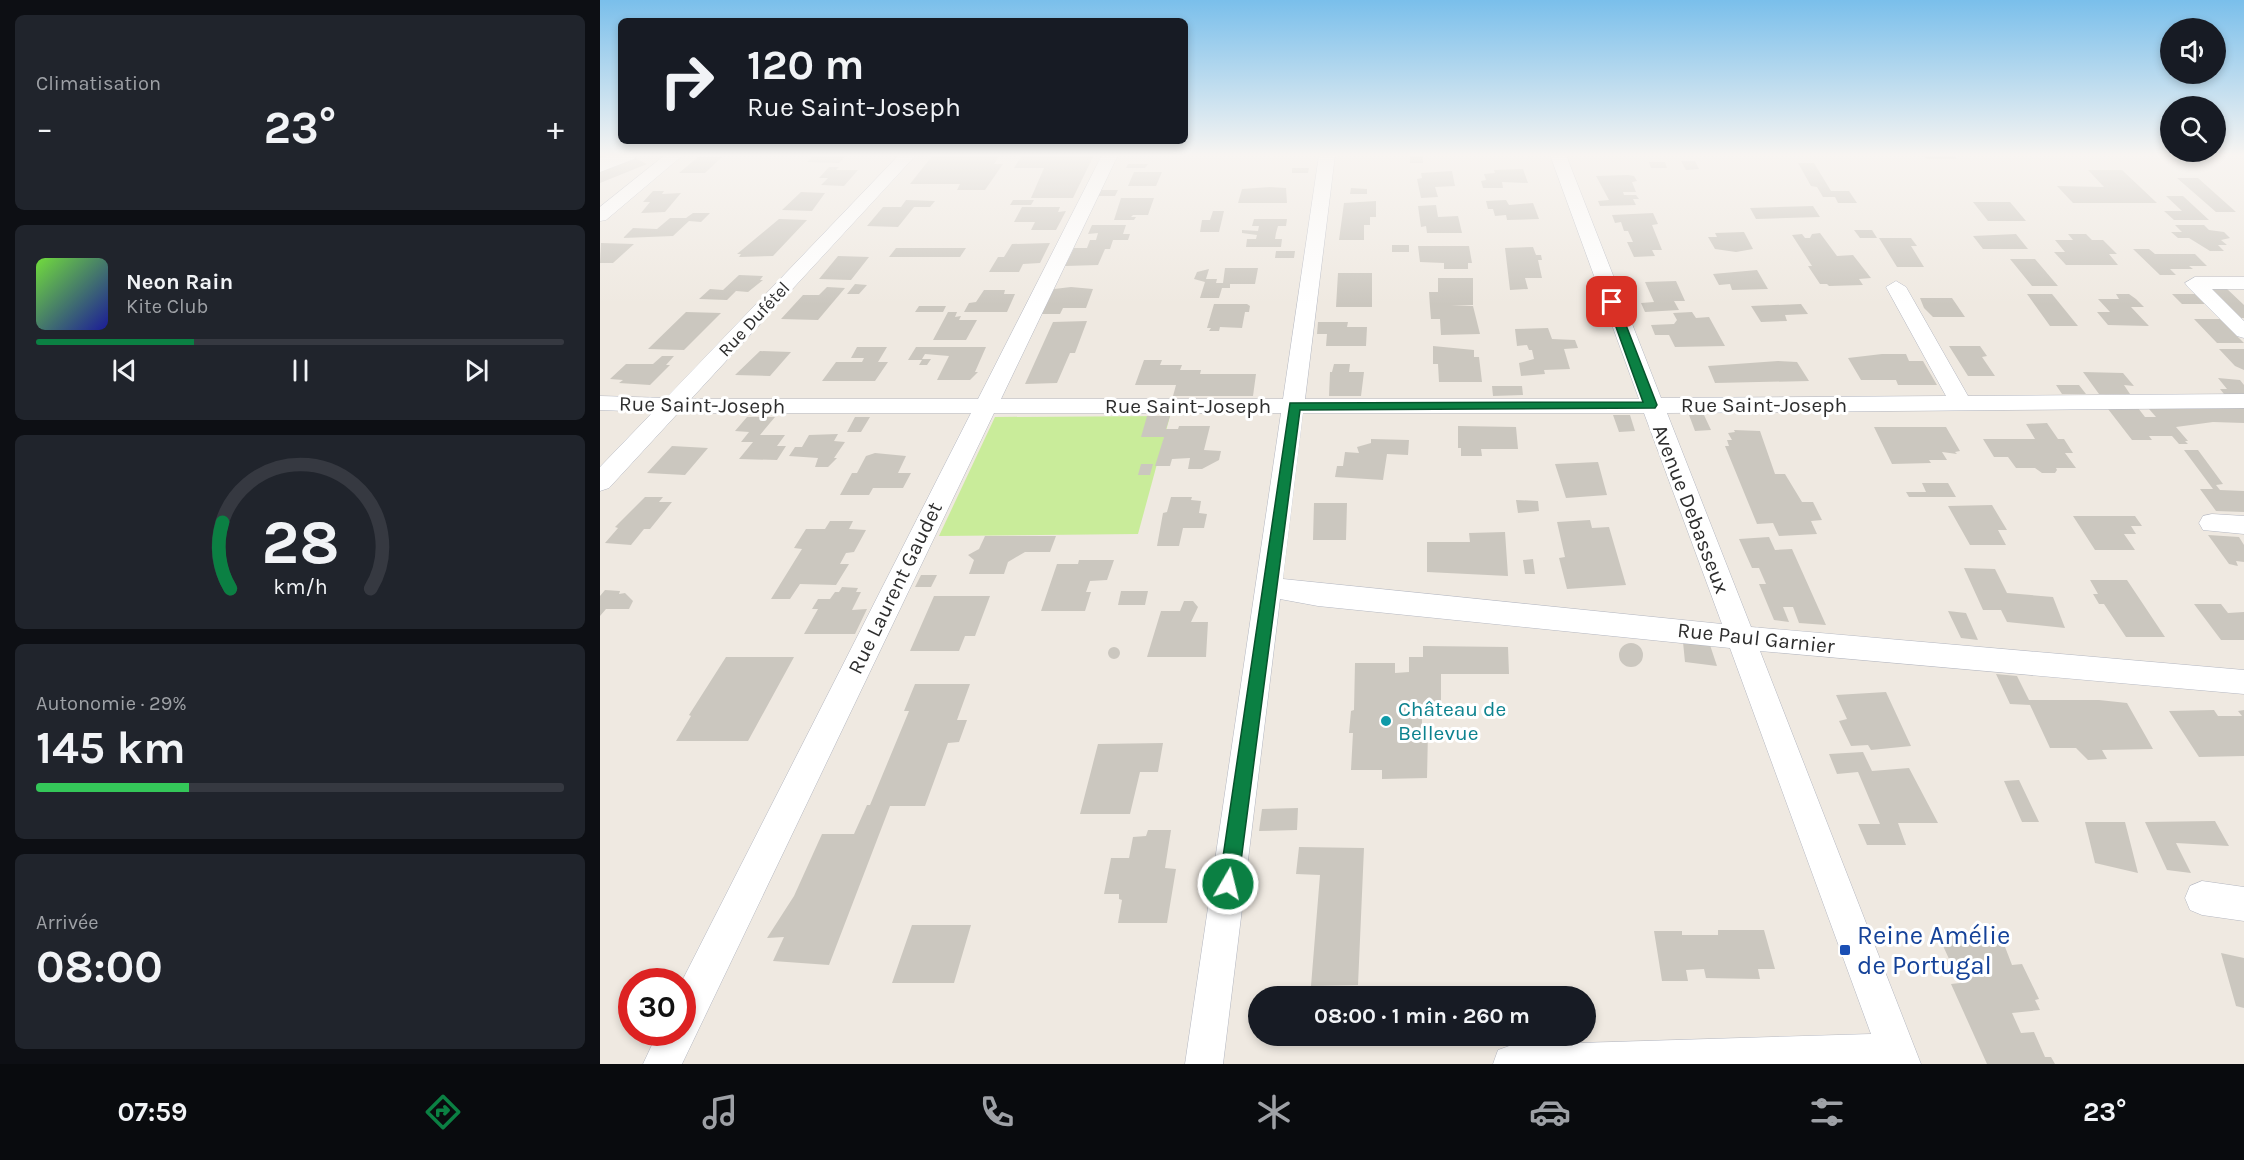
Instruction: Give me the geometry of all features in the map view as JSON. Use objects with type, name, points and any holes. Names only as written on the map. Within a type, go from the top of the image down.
[{"type":"street","points":[[600,216],[614,205]]},
{"type":"street","name":"Rue Dufétel","points":[[600,482],[861,205]]},
{"type":"street","name":"Rue Laurent Gaudet","points":[[696,993],[1085,205]]},
{"type":"street","points":[[1204,1064],[1320,205]]},
{"type":"street","name":"Avenue Debasseux","points":[[1576,205],[1900,1058]]},
{"type":"street","points":[[2244,283],[2195,283],[2244,332]]},
{"type":"street","points":[[1896,287],[1961,403]]},
{"type":"street","name":"Rue Saint-Joseph","points":[[600,403],[1294,406],[2244,401]]},
{"type":"street","points":[[2212,524],[2244,525]]},
{"type":"street","name":"Rue Paul Garnier","points":[[1269,587],[1318,595],[1742,638],[2244,682]]},
{"type":"street","points":[[2202,898],[2244,904]]},
{"type":"street","points":[[662,1064],[671,1046]]},
{"type":"street","points":[[1512,1064],[1900,1058]]},
{"type":"green space","points":[[1170,416],[1138,534],[939,536],[995,417]]},
{"type":"building","points":[[648,205],[671,205],[665,212],[641,213]]},
{"type":"building","points":[[788,205],[817,205],[812,211],[782,210]]},
{"type":"building","points":[[903,205],[932,205],[930,207],[914,207],[898,227],[867,226],[883,207],[901,207]]},
{"type":"building","points":[[1119,205],[1152,205],[1148,215],[1133,215],[1131,217],[1136,217],[1134,220],[1114,220]]},
{"type":"building","points":[[1344,205],[1376,205],[1376,217],[1370,217],[1370,225],[1364,225],[1364,240],[1339,240]]},
{"type":"building","points":[[1436,205],[1438,217],[1458,216],[1462,233],[1427,233],[1426,226],[1421,227],[1418,206]]},
{"type":"building","points":[[1487,205],[1534,205],[1539,219],[1507,220],[1506,215],[1495,216],[1493,209],[1488,209]]},
{"type":"building","points":[[1599,205],[1636,205],[1600,206]]},
{"type":"building","points":[[1975,205],[2012,205],[2026,221],[1988,221]]},
{"type":"building","points":[[2175,205],[2192,205],[2209,220],[2174,220],[2164,211],[2182,211]]},
{"type":"building","points":[[2208,205],[2228,205],[2236,212],[2216,212]]},
{"type":"building","points":[[1813,206],[1820,217],[1756,219],[1750,208]]},
{"type":"building","points":[[1022,207],[1060,207],[1058,212],[1066,211],[1056,230],[1031,230],[1035,222],[1014,222]]},
{"type":"building","points":[[1213,211],[1224,211],[1219,232],[1200,232],[1202,220],[1210,220]]},
{"type":"building","points":[[693,213],[710,213],[701,222],[689,221],[673,236],[623,238],[633,228],[657,229],[670,218],[686,218]]},
{"type":"building","points":[[1653,213],[1658,224],[1652,225],[1662,250],[1652,250],[1655,256],[1634,257],[1627,242],[1633,242],[1628,231],[1624,231],[1621,222],[1615,223],[1612,215]]},
{"type":"building","points":[[779,219],[807,220],[773,256],[739,257],[741,254],[737,254]]},
{"type":"building","points":[[1254,219],[1287,219],[1286,226],[1278,226],[1276,233],[1275,239],[1282,239],[1281,247],[1246,247],[1247,239],[1256,239],[1257,235],[1242,233],[1242,230],[1258,231],[1259,226],[1252,226]]},
{"type":"building","points":[[1092,225],[1126,225],[1123,234],[1130,234],[1128,240],[1113,240],[1110,249],[1105,249],[1098,265],[1065,266],[1074,248],[1087,248],[1090,240],[1096,240],[1098,233],[1088,234]]},
{"type":"building","points":[[2175,225],[2204,225],[2209,230],[2224,232],[2230,238],[2221,240],[2227,245],[2218,245],[2224,251],[2210,251],[2189,238],[2178,238],[2171,232],[2182,232]]},
{"type":"building","points":[[1854,230],[1872,230],[1877,238],[1860,238]]},
{"type":"building","points":[[1744,232],[1753,249],[1736,252],[1715,249],[1708,237],[1717,237],[1715,233]]},
{"type":"building","points":[[1820,233],[1837,256],[1853,255],[1871,278],[1859,279],[1863,285],[1820,284],[1808,266],[1812,266],[1792,235],[1802,234],[1805,238],[1810,238],[1812,234]]},
{"type":"building","points":[[2016,234],[2028,249],[1983,249],[1973,236]]},
{"type":"building","points":[[2068,234],[2086,234],[2092,240],[2103,240],[2117,254],[2109,254],[2118,265],[2066,265],[2054,252],[2065,252],[2055,240],[2073,240]]},
{"type":"building","points":[[1879,238],[1911,238],[1917,246],[1911,246],[1924,267],[1897,267]]},
{"type":"building","points":[[601,243],[634,244],[613,263],[600,263]]},
{"type":"building","points":[[1050,243],[1040,263],[1023,264],[1019,272],[989,272],[998,257],[1004,257],[1012,244]]},
{"type":"building","points":[[1392,245],[1409,245],[1409,252],[1392,252]]},
{"type":"building","points":[[1418,246],[1469,246],[1472,263],[1468,263],[1468,269],[1444,269],[1444,263],[1420,262]]},
{"type":"building","points":[[1533,247],[1536,255],[1541,255],[1542,260],[1538,260],[1542,278],[1525,278],[1528,289],[1510,290],[1505,248]]},
{"type":"building","points":[[896,248],[966,248],[960,257],[889,257]]},
{"type":"building","points":[[2133,249],[2149,249],[2155,254],[2195,254],[2207,266],[2189,266],[2193,269],[2170,269],[2176,275],[2160,275]]},
{"type":"building","points":[[1276,251],[1295,251],[1294,258],[1275,258]]},
{"type":"building","points":[[838,256],[869,257],[851,280],[819,279]]},
{"type":"building","points":[[2010,259],[2035,259],[2058,286],[2032,286]]},
{"type":"building","points":[[1225,268],[1258,268],[1255,284],[1230,284],[1230,288],[1222,288],[1219,298],[1200,298],[1205,282],[1194,279],[1197,272],[1209,269],[1206,279],[1217,279],[1216,283],[1223,283]]},
{"type":"building","points":[[1757,270],[1768,289],[1732,290],[1730,284],[1719,285],[1713,274]]},
{"type":"building","points":[[1338,273],[1372,273],[1372,307],[1336,307]]},
{"type":"building","points":[[739,275],[763,276],[760,280],[763,280],[748,292],[736,291],[727,300],[699,299],[710,289],[723,290]]},
{"type":"building","points":[[1438,278],[1473,278],[1473,305],[1451,305],[1473,306],[1480,334],[1441,335],[1440,319],[1431,319],[1429,292],[1438,292]]},
{"type":"building","points":[[1676,281],[1685,301],[1674,301],[1679,310],[1645,312],[1641,303],[1654,302],[1645,282]]},
{"type":"building","points":[[855,284],[867,285],[859,294],[847,294]]},
{"type":"building","points":[[827,287],[845,288],[818,320],[781,319],[803,295],[819,295]]},
{"type":"building","points":[[1071,287],[1093,289],[1086,308],[1063,308],[1060,314],[1042,314],[1054,289]]},
{"type":"building","points":[[2210,288],[2226,288],[2244,305],[2244,318],[2239,318]]},
{"type":"building","points":[[984,290],[1005,290],[1004,294],[1015,294],[1007,312],[964,312],[969,303],[976,302]]},
{"type":"building","points":[[2027,294],[2052,294],[2078,326],[2050,326]]},
{"type":"building","points":[[2116,294],[2129,294],[2136,299],[2144,307],[2131,307],[2149,326],[2108,325],[2097,312],[2110,312],[2098,299],[2119,299]]},
{"type":"building","points":[[2172,294],[2196,294],[2206,304],[2182,304]]},
{"type":"building","points":[[1920,298],[1952,298],[1965,317],[1933,317],[1924,308]]},
{"type":"building","points":[[1214,304],[1247,304],[1250,306],[1249,312],[1245,312],[1242,328],[1220,327],[1219,331],[1209,331],[1211,328],[1207,328]]},
{"type":"building","points":[[1801,304],[1808,314],[1785,315],[1787,321],[1761,322],[1751,306]]},
{"type":"building","points":[[919,306],[946,306],[943,312],[915,312]]},
{"type":"building","points":[[686,312],[721,313],[684,350],[648,349]]},
{"type":"building","points":[[948,312],[957,312],[955,317],[961,316],[959,320],[977,320],[966,340],[933,340]]},
{"type":"building","points":[[1692,312],[1696,318],[1709,317],[1725,346],[1675,347],[1669,335],[1655,335],[1651,325],[1674,324],[1677,320],[1673,313]]},
{"type":"building","points":[[2194,319],[2220,319],[2244,343],[2217,343]]},
{"type":"building","points":[[1087,321],[1075,353],[1070,353],[1057,383],[1025,384],[1053,322]]},
{"type":"building","points":[[1318,322],[1348,322],[1347,327],[1367,327],[1366,346],[1326,346],[1327,334],[1317,334]]},
{"type":"building","points":[[1548,328],[1552,339],[1575,340],[1578,348],[1564,349],[1570,369],[1544,370],[1545,374],[1521,376],[1519,363],[1534,359],[1532,350],[1529,350],[1527,345],[1517,346],[1515,329]]},
{"type":"building","points":[[1433,346],[1474,350],[1474,357],[1479,357],[1482,382],[1439,382],[1438,364],[1433,364]]},
{"type":"building","points":[[1949,346],[1980,346],[1987,356],[1982,357],[1995,376],[1968,376]]},
{"type":"building","points":[[857,347],[887,347],[878,362],[888,362],[875,381],[822,381],[836,362],[862,362],[864,358],[851,358]]},
{"type":"building","points":[[916,347],[986,347],[975,372],[978,372],[970,380],[937,380],[949,356],[925,354],[922,359],[931,359],[927,365],[919,365],[922,360],[908,360]]},
{"type":"building","points":[[2219,349],[2244,349],[2244,370],[2235,366]]},
{"type":"building","points":[[760,351],[791,352],[770,376],[735,375]]},
{"type":"building","points":[[1906,354],[1909,361],[1923,361],[1937,385],[1898,385],[1896,380],[1861,380],[1848,358]]},
{"type":"building","points":[[662,356],[674,356],[666,365],[670,365],[650,385],[619,383],[623,380],[610,379],[626,364],[653,364]]},
{"type":"building","points":[[1144,360],[1162,360],[1160,365],[1182,365],[1180,370],[1201,370],[1200,374],[1256,374],[1253,396],[1173,396],[1176,385],[1135,385]]},
{"type":"building","points":[[1778,361],[1797,362],[1809,381],[1715,383],[1708,366]]},
{"type":"building","points":[[1334,364],[1350,364],[1349,372],[1364,372],[1361,396],[1329,396],[1330,372]]},
{"type":"building","points":[[2083,372],[2123,373],[2134,386],[2124,385],[2130,394],[2099,394]]},
{"type":"building","points":[[2218,378],[2240,380],[2244,385],[2244,394],[2224,394],[2220,389],[2227,389]]},
{"type":"building","points":[[2056,385],[2079,385],[2086,394],[2062,394]]},
{"type":"building","points":[[1492,386],[1522,386],[1523,395],[1493,396]]},
{"type":"building","points":[[2138,408],[2145,417],[2156,417],[2149,409],[2244,408],[2244,423],[2213,422],[2176,427],[2188,444],[2179,444],[2172,436],[2149,436],[2152,440],[2132,440],[2108,409]]},
{"type":"building","points":[[1613,415],[1630,415],[1635,431],[1619,432]]},
{"type":"building","points":[[1689,415],[1704,415],[1711,430],[1695,431]]},
{"type":"building","points":[[1147,416],[1170,416],[1166,429],[1178,429],[1179,426],[1210,426],[1204,450],[1221,451],[1219,460],[1202,469],[1188,469],[1190,458],[1172,459],[1170,466],[1155,466],[1164,437],[1141,437]]},
{"type":"building","points":[[747,417],[775,417],[760,435],[785,435],[777,446],[786,446],[777,460],[739,459],[753,442],[741,442],[749,432],[735,431]]},
{"type":"building","points":[[855,417],[870,417],[861,432],[847,432]]},
{"type":"building","points":[[2047,423],[2058,439],[2064,439],[2073,453],[2065,453],[2076,468],[2056,468],[2055,473],[2042,473],[2035,468],[2016,468],[2008,457],[1994,457],[1983,439],[2035,439],[2026,424]]},
{"type":"building","points":[[1458,426],[1516,427],[1518,449],[1481,449],[1482,456],[1461,456],[1461,448],[1458,448]]},
{"type":"building","points":[[1874,427],[1946,427],[1960,451],[1955,452],[1957,454],[1942,452],[1947,460],[1929,460],[1931,463],[1892,464]]},
{"type":"building","points":[[1734,430],[1760,431],[1775,474],[1785,474],[1802,502],[1813,502],[1822,520],[1811,521],[1817,534],[1779,536],[1773,523],[1757,524],[1725,446],[1729,446],[1727,440],[1732,440],[1728,433],[1735,432]]},
{"type":"building","points":[[838,434],[834,441],[845,442],[834,458],[837,458],[828,467],[815,467],[818,458],[789,456],[795,447],[802,447],[809,435]]},
{"type":"building","points":[[1371,439],[1409,440],[1408,455],[1387,454],[1383,480],[1335,477],[1337,466],[1343,466],[1345,452],[1359,453],[1357,447],[1371,443]]},
{"type":"building","points":[[672,446],[708,448],[685,475],[647,473]]},
{"type":"building","points":[[2184,450],[2198,450],[2223,484],[2216,485],[2220,490],[2244,491],[2244,512],[2216,511],[2200,489],[2213,489]]},
{"type":"building","points":[[875,453],[906,456],[898,473],[911,473],[903,488],[873,488],[869,495],[840,495],[852,473],[857,473],[866,456]]},
{"type":"building","points":[[1598,462],[1607,495],[1566,498],[1555,464]]},
{"type":"building","points":[[1141,464],[1153,464],[1150,475],[1138,475]]},
{"type":"building","points":[[1922,483],[1948,483],[1956,497],[1909,497],[1906,492],[1926,492]]},
{"type":"building","points":[[645,497],[663,497],[659,502],[672,502],[650,529],[644,529],[631,545],[605,543],[618,528],[615,527]]},
{"type":"building","points":[[1171,497],[1192,497],[1191,500],[1201,501],[1199,513],[1207,514],[1204,528],[1183,528],[1179,546],[1157,546],[1163,513],[1167,512]]},
{"type":"building","points":[[1516,500],[1538,501],[1539,511],[1518,513]]},
{"type":"building","points":[[1314,503],[1347,503],[1346,540],[1313,540]]},
{"type":"building","points":[[1992,505],[2007,530],[1998,530],[2006,545],[1970,545],[1948,506]]},
{"type":"building","points":[[2073,516],[2135,516],[2142,526],[2131,526],[2136,534],[2124,534],[2135,550],[2095,550]]},
{"type":"building","points":[[1590,520],[1592,528],[1609,527],[1626,585],[1567,589],[1559,558],[1565,557],[1557,522]]},
{"type":"building","points":[[830,521],[853,521],[849,529],[866,530],[854,552],[846,553],[840,564],[849,564],[836,585],[800,584],[790,599],[771,599],[802,549],[794,548],[806,529],[825,529]]},
{"type":"building","points":[[1505,532],[1508,576],[1427,572],[1427,542],[1470,542],[1469,533]]},
{"type":"building","points":[[2208,535],[2239,537],[2244,545],[2244,562],[2236,561],[2238,566],[2229,564]]},
{"type":"building","points":[[985,536],[1056,536],[1050,552],[1025,552],[1008,562],[1004,574],[969,574],[974,560],[968,555],[979,549]]},
{"type":"building","points":[[1769,537],[1775,550],[1792,549],[1826,625],[1799,623],[1793,607],[1783,607],[1789,622],[1774,620],[1759,584],[1766,584],[1759,568],[1752,568],[1739,539]]},
{"type":"building","points":[[1533,559],[1535,574],[1525,574],[1523,560]]},
{"type":"building","points":[[1079,560],[1114,560],[1107,580],[1090,581],[1086,592],[1091,592],[1085,611],[1041,611],[1057,564],[1078,564]]},
{"type":"building","points":[[1964,568],[1995,569],[2007,593],[2053,597],[2065,628],[2007,622],[2001,610],[1983,610]]},
{"type":"building","points":[[921,575],[937,575],[931,587],[915,587]]},
{"type":"building","points":[[2090,580],[2127,580],[2165,637],[2126,637],[2104,604],[2099,604],[2093,594],[2098,594]]},
{"type":"building","points":[[842,587],[858,588],[856,592],[861,592],[852,610],[867,609],[855,634],[804,634],[818,609],[812,609],[818,599],[830,599]]},
{"type":"building","points":[[605,590],[620,591],[619,594],[625,593],[633,601],[629,609],[606,609],[600,616],[600,596]]},
{"type":"building","points":[[1121,591],[1148,591],[1145,605],[1118,605]]},
{"type":"building","points":[[934,596],[990,596],[975,636],[965,636],[959,651],[910,651]]},
{"type":"building","points":[[1184,601],[1193,601],[1198,607],[1191,622],[1208,622],[1206,657],[1147,657],[1161,611],[1180,611]]},
{"type":"building","points":[[2194,604],[2221,604],[2228,613],[2244,612],[2244,640],[2221,640]]},
{"type":"building","points":[[1948,611],[1966,613],[1978,640],[1961,638]]},
{"type":"building","points":[[1683,642],[1710,645],[1717,666],[1685,662]]},
{"type":"building","points":[[1631,643],[1636,644],[1642,650],[1642,660],[1636,666],[1631,667],[1626,666],[1620,660],[1619,655],[1620,650],[1626,644]]},
{"type":"building","name":"Château de Bellevue","points":[[1423,646],[1508,647],[1509,674],[1441,674],[1441,704],[1422,704],[1422,730],[1428,731],[1427,778],[1382,779],[1382,770],[1351,770],[1353,733],[1349,733],[1351,711],[1354,710],[1355,663],[1395,663],[1395,673],[1409,672],[1409,657],[1423,657]]},
{"type":"building","points":[[1116,647],[1120,653],[1116,659],[1112,659],[1108,651]]},
{"type":"building","points":[[726,657],[794,657],[748,741],[676,741],[691,716],[689,715]]},
{"type":"building","points":[[1996,674],[2017,676],[2029,700],[2099,700],[2127,703],[2153,749],[2102,750],[2107,759],[2088,760],[2076,748],[2050,748],[2030,705],[2010,704]]},
{"type":"building","points":[[915,684],[970,684],[957,720],[967,720],[959,742],[948,743],[925,806],[890,806],[829,965],[773,961],[784,937],[767,938],[794,896],[822,834],[854,834],[867,805],[870,805],[909,711],[904,711]]},
{"type":"building","points":[[1886,692],[1911,746],[1871,750],[1868,745],[1851,746],[1839,721],[1847,719],[1836,695]]},
{"type":"building","points":[[2214,710],[2218,716],[2242,716],[2238,711],[2244,710],[2244,756],[2199,757],[2169,711]]},
{"type":"building","points":[[1163,743],[1158,772],[1140,772],[1130,814],[1080,814],[1098,744]]},
{"type":"building","points":[[1863,752],[1872,771],[1909,768],[1938,823],[1898,823],[1906,845],[1867,845],[1858,824],[1880,824],[1858,772],[1837,774],[1829,754]]},
{"type":"building","points":[[2019,780],[2039,822],[2022,822],[2004,781]]},
{"type":"building","points":[[1298,808],[1297,830],[1259,831],[1262,809]]},
{"type":"building","points":[[2215,821],[2229,846],[2176,843],[2191,873],[2167,870],[2145,822]]},
{"type":"building","points":[[2085,822],[2125,822],[2138,873],[2095,863]]},
{"type":"building","points":[[1148,830],[1171,830],[1165,868],[1176,869],[1167,923],[1118,923],[1122,900],[1119,899],[1119,894],[1104,894],[1111,858],[1129,858],[1133,837],[1146,836]]},
{"type":"building","points":[[1299,847],[1364,848],[1358,985],[1311,986],[1320,875],[1296,874]]},
{"type":"building","points":[[912,925],[971,925],[954,983],[892,983]]},
{"type":"building","points":[[1718,930],[1764,930],[1775,969],[1758,969],[1760,979],[1706,978],[1704,969],[1686,970],[1688,981],[1662,981],[1654,931],[1682,931],[1682,935],[1718,935]]},
{"type":"building","points":[[1966,934],[1970,942],[2002,939],[2012,965],[2022,964],[2039,999],[2035,1000],[2040,1010],[2012,1013],[2021,1033],[2034,1032],[2045,1057],[2051,1057],[2055,1064],[1987,1064],[1951,984],[1960,983],[1939,937]]},
{"type":"building","points":[[2221,953],[2244,958],[2244,1008],[2236,1006]]},
{"type":"place","name":"Château de Bellevue","points":[[1386,721]]},
{"type":"place","name":"Reine Amélie de Portugal","points":[[1845,950]]},
{"type":"route","points":[[1228,884],[1294,406],[1651,405],[1612,302]]}]
